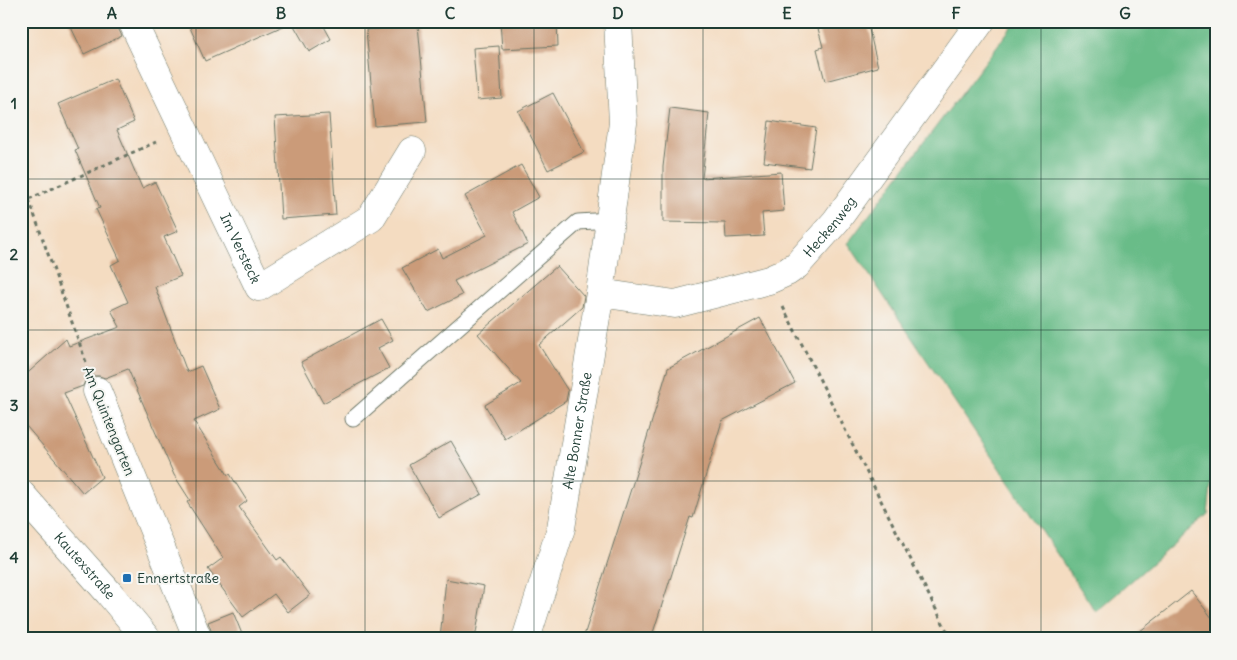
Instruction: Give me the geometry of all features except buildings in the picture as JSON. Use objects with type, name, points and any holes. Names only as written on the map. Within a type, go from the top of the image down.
[{"type":"street","name":"Im Versteck","points":[[132,21],[259,287],[371,218],[412,151]]},
{"type":"street","name":"Alte Bonner Straße","points":[[526,639],[561,528],[600,292],[623,123],[618,21]]},
{"type":"street","name":"Heckenweg","points":[[600,292],[675,304],[769,280],[797,265],[836,221],[980,21]]},
{"type":"street","name":"Am Quintengarten","points":[[97,391],[198,639]]},
{"type":"street","name":"Kautexstraße","points":[[21,494],[147,639]]},
{"type":"lane","points":[[353,419],[578,222],[610,220]]},
{"type":"path","points":[[29,199],[184,130]]},
{"type":"path","name":"Am Quintengarten","points":[[21,177],[97,391]]},
{"type":"path","points":[[769,280],[951,639]]},
{"type":"green space","points":[[1016,21],[1216,21],[1216,439],[1208,514],[1096,612],[848,243]]},
{"type":"place","name":"Ennertstraße","points":[[127,578]]}]
